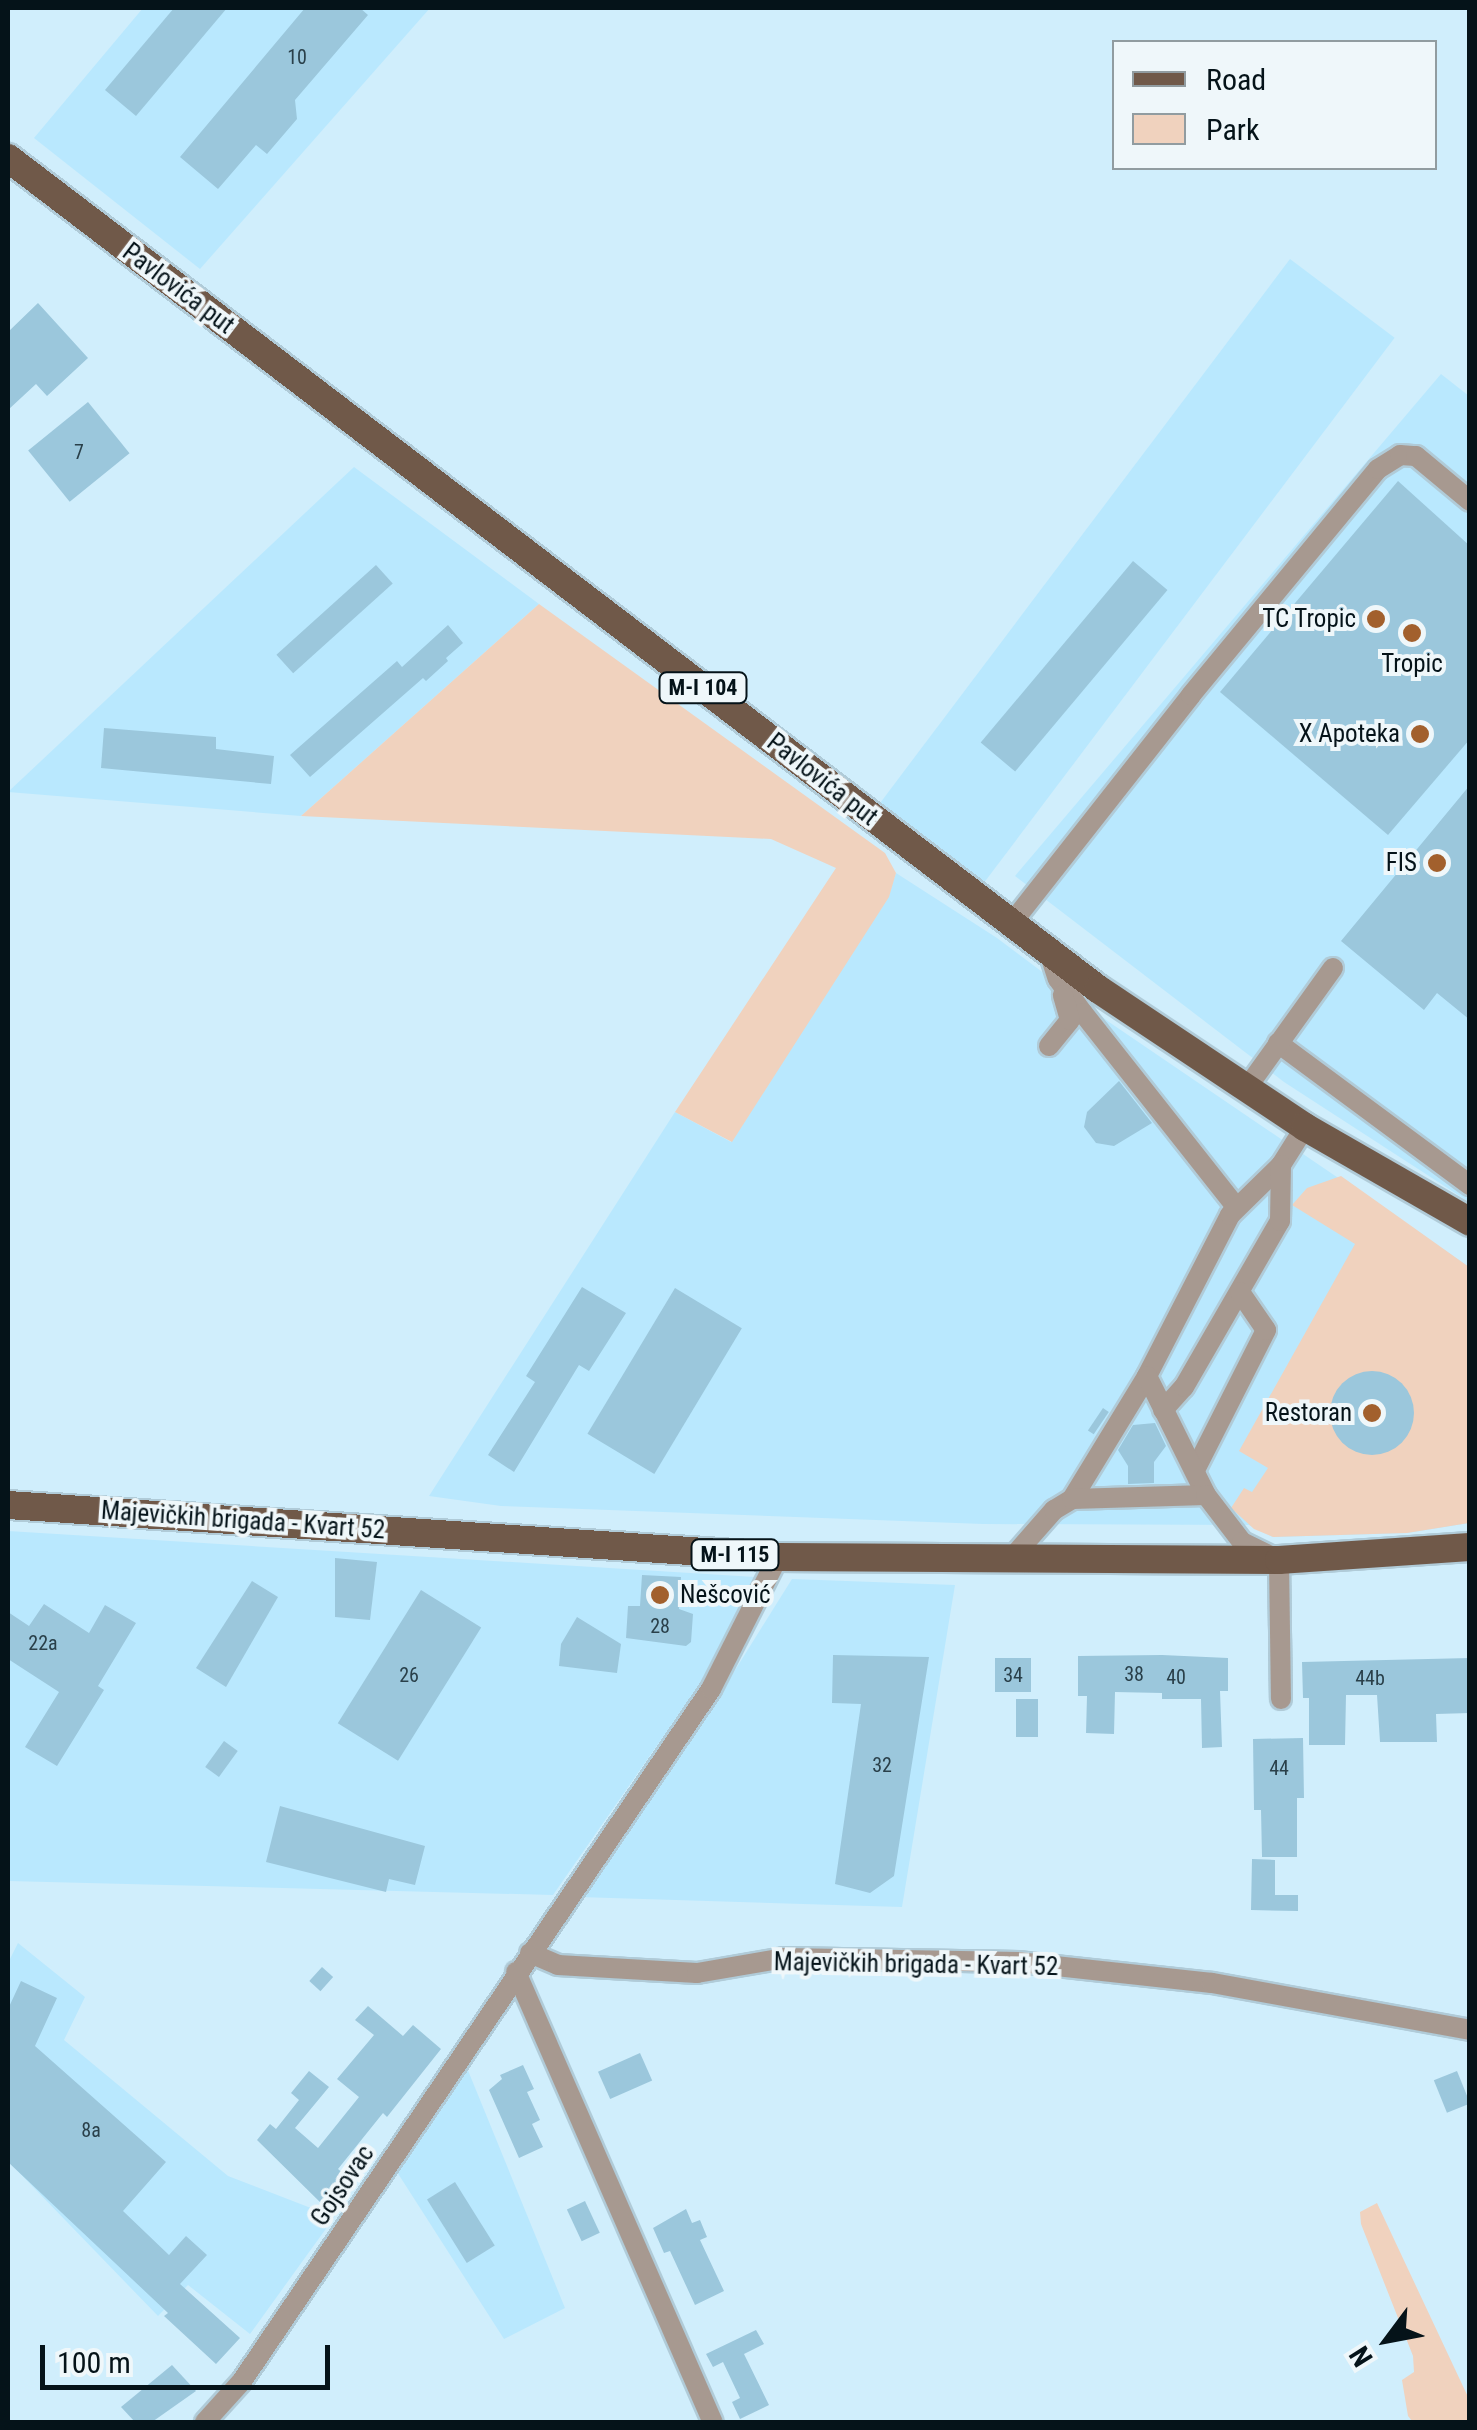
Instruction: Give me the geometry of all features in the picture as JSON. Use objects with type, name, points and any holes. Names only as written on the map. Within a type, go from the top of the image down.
[{"type":"main road","name":"Pavlovića put","points":[[8,158],[1049,952],[1246,1090],[1417,1193]]},
{"type":"main road","name":"M-I 104","points":[[1417,1193],[1470,1222]]},
{"type":"main road","name":"M-I 104","points":[[1417,1193],[1470,1231]]},
{"type":"main road","name":"Majevičkih brigada - Kvart 52","points":[[8,1505],[778,1558],[1279,1560],[1468,1548]]},
{"type":"street","points":[[1011,924],[1191,695],[1378,470],[1400,455],[1416,456],[1470,501]]},
{"type":"street","points":[[1049,952],[1070,1020],[1049,1046]]},
{"type":"street","points":[[1246,1090],[1333,968]]},
{"type":"street","points":[[1058,979],[1236,1208]]},
{"type":"street","points":[[1278,1044],[1470,1185]]},
{"type":"street","points":[[1010,1560],[1054,1510],[1072,1499],[1147,1376],[1236,1208],[1281,1165],[1305,1127]]},
{"type":"street","points":[[1163,1410],[1184,1387],[1280,1222],[1281,1165]]},
{"type":"street","points":[[1195,1470],[1266,1330],[1240,1292]]},
{"type":"street","points":[[1147,1376],[1206,1495],[1242,1542],[1279,1560],[1282,1699]]},
{"type":"street","points":[[1072,1499],[1206,1495]]},
{"type":"street","points":[[530,1953],[711,1689],[778,1558]]},
{"type":"street","name":"Gojsovac","points":[[204,2422],[242,2381],[530,1953]]},
{"type":"street","name":"Majevičkih brigada - Kvart 52","points":[[530,1953],[558,1966],[696,1973],[784,1958],[1019,1962],[1212,1983],[1470,2030]]},
{"type":"street","points":[[516,1972],[713,2422]]},
{"type":"shaded area","points":[[143,8],[430,8],[200,269],[34,138]]},
{"type":"shaded area","points":[[1290,259],[1395,338],[984,883],[880,804]]},
{"type":"shaded area","points":[[1441,374],[1469,396],[1469,1202],[1284,1082],[1015,876]]},
{"type":"shaded area","points":[[354,467],[539,604],[301,816],[8,792]]},
{"type":"shaded area","points":[[896,873],[997,938],[1109,1022],[1469,1267],[1469,1523],[1407,1533],[1273,1537],[1249,1525],[983,1524],[501,1506],[429,1496],[675,1112],[731,1142],[888,897]]},
{"type":"shaded area","points":[[8,1531],[755,1577],[704,1678],[553,1895],[8,1881]]},
{"type":"shaded area","points":[[792,1579],[955,1585],[902,1907],[579,1897],[712,1707]]},
{"type":"shaded area","points":[[18,1943],[85,1997],[64,2040],[228,2176],[329,2215],[338,2212],[250,2334],[188,2285],[158,2316],[8,2161],[8,1963]]},
{"type":"shaded area","points":[[467,2068],[565,2308],[504,2339],[397,2172]]},
{"type":"green space","points":[[539,604],[885,853],[896,873],[889,897],[732,1142],[675,1112],[836,868],[771,839],[301,816]]},
{"type":"green space","points":[[1341,1176],[1469,1267],[1469,1523],[1407,1533],[1273,1537],[1254,1529],[1231,1508],[1244,1488],[1252,1492],[1268,1468],[1239,1451],[1355,1244],[1292,1205],[1307,1188]]},
{"type":"green space","points":[[1377,2203],[1469,2399],[1469,2422],[1413,2422],[1408,2416],[1402,2380],[1414,2372],[1413,2356],[1361,2224],[1360,2212]]},
{"type":"building","points":[[174,8],[227,8],[136,116],[105,90]]},
{"type":"building","points":[[305,8],[360,8],[368,15],[295,100],[297,119],[267,154],[256,145],[218,189],[180,157]]},
{"type":"building","points":[[38,303],[88,358],[47,396],[36,384],[8,410],[8,332]]},
{"type":"building","points":[[88,402],[130,453],[70,502],[28,450]]},
{"type":"building","name":"TC Tropic","points":[[1398,481],[1470,546],[1470,739],[1388,835],[1220,692]]},
{"type":"building","points":[[1133,561],[1167,590],[1015,771],[981,743]]},
{"type":"building","points":[[376,565],[393,584],[293,673],[276,655]]},
{"type":"building","points":[[448,625],[463,643],[446,658],[448,661],[426,681],[423,678],[310,777],[290,755],[397,661],[402,667]]},
{"type":"building","points":[[104,728],[216,737],[216,749],[274,756],[271,784],[101,768]]},
{"type":"building","name":"FIS","points":[[1470,785],[1470,1020],[1437,993],[1424,1010],[1341,941]]},
{"type":"building","points":[[1119,1081],[1152,1123],[1114,1146],[1096,1143],[1084,1127],[1087,1112]]},
{"type":"building","points":[[582,1287],[626,1313],[589,1371],[579,1365],[514,1472],[488,1455],[535,1382],[526,1376]]},
{"type":"building","points":[[675,1288],[742,1328],[654,1474],[587,1434]]},
{"type":"building","name":"Restoran","points":[[1364,1371],[1380,1371],[1396,1378],[1407,1389],[1414,1413],[1411,1429],[1402,1443],[1380,1455],[1364,1455],[1348,1448],[1337,1437],[1330,1421],[1330,1405],[1337,1389],[1348,1378]]},
{"type":"building","points":[[1103,1408],[1109,1412],[1094,1434],[1088,1430]]},
{"type":"building","points":[[1155,1423],[1166,1446],[1154,1462],[1154,1483],[1128,1484],[1128,1466],[1118,1450],[1133,1425]]},
{"type":"building","points":[[335,1558],[377,1562],[370,1620],[335,1617]]},
{"type":"building","points":[[642,1575],[681,1577],[679,1609],[693,1614],[691,1642],[686,1646],[626,1638],[628,1606],[640,1606]]},
{"type":"building","points":[[252,1581],[278,1597],[226,1687],[196,1668]]},
{"type":"building","points":[[421,1590],[481,1628],[398,1761],[338,1723]]},
{"type":"building","points":[[44,1604],[89,1633],[105,1605],[136,1623],[98,1686],[104,1690],[57,1766],[25,1747],[59,1692],[8,1659],[8,1612],[29,1626]]},
{"type":"building","points":[[577,1617],[621,1644],[617,1673],[559,1666],[561,1644]]},
{"type":"building","points":[[833,1655],[929,1657],[894,1876],[870,1893],[835,1884],[861,1704],[832,1703]]},
{"type":"building","points":[[1078,1656],[1228,1658],[1228,1691],[1220,1691],[1222,1747],[1202,1748],[1201,1699],[1162,1699],[1162,1693],[1115,1692],[1114,1734],[1086,1733],[1087,1696],[1078,1696]]},
{"type":"building","points":[[995,1658],[1031,1658],[1031,1692],[995,1692]]},
{"type":"building","points":[[1470,1658],[1470,1713],[1436,1714],[1437,1742],[1380,1742],[1377,1695],[1346,1695],[1345,1745],[1309,1745],[1309,1698],[1303,1698],[1302,1662]]},
{"type":"building","points":[[1016,1699],[1038,1699],[1038,1737],[1016,1737]]},
{"type":"building","points":[[1303,1738],[1304,1798],[1297,1798],[1297,1857],[1262,1857],[1261,1810],[1254,1810],[1253,1739]]},
{"type":"building","points":[[224,1741],[238,1751],[219,1777],[205,1767]]},
{"type":"building","points":[[280,1806],[425,1846],[415,1885],[389,1879],[386,1892],[266,1862]]},
{"type":"building","points":[[1252,1859],[1275,1860],[1275,1895],[1298,1895],[1298,1911],[1251,1910]]},
{"type":"building","points":[[322,1967],[333,1977],[320,1991],[309,1981]]},
{"type":"building","points":[[21,1981],[57,1998],[35,2046],[166,2162],[123,2211],[169,2255],[186,2236],[207,2255],[180,2284],[240,2338],[216,2364],[164,2316],[168,2313],[8,2162],[8,2009]]},
{"type":"building","points":[[368,2006],[403,2036],[413,2025],[441,2049],[387,2117],[383,2113],[338,2169],[350,2179],[325,2207],[257,2140],[270,2124],[276,2129],[299,2100],[291,2093],[309,2071],[329,2087],[295,2128],[318,2148],[359,2097],[337,2079],[374,2035],[355,2020]]},
{"type":"building","points":[[640,2053],[652,2080],[610,2099],[598,2072]]},
{"type":"building","points":[[523,2065],[534,2089],[527,2092],[540,2120],[532,2124],[543,2147],[519,2158],[489,2090],[502,2079],[500,2075]]},
{"type":"building","points":[[1457,2071],[1470,2103],[1447,2113],[1434,2080]]},
{"type":"building","points":[[455,2182],[495,2246],[467,2263],[427,2199]]},
{"type":"building","points":[[585,2201],[600,2233],[582,2241],[567,2209]]},
{"type":"building","points":[[686,2209],[692,2223],[700,2220],[707,2237],[700,2240],[724,2291],[695,2305],[670,2251],[664,2253],[653,2228]]},
{"type":"building","points":[[756,2330],[764,2344],[744,2354],[769,2405],[740,2419],[732,2402],[740,2398],[723,2362],[713,2367],[706,2354]]},
{"type":"building","points":[[172,2365],[196,2391],[152,2422],[135,2422],[121,2407]]},
{"type":"place","name":"TC Tropic","points":[[1376,619]]},
{"type":"place","name":"Tropic","points":[[1412,633]]},
{"type":"place","name":"X Apoteka","points":[[1420,734]]},
{"type":"place","name":"FIS","points":[[1437,863]]},
{"type":"place","name":"Restoran","points":[[1372,1413]]},
{"type":"place","name":"Nešcović","points":[[660,1595]]}]
